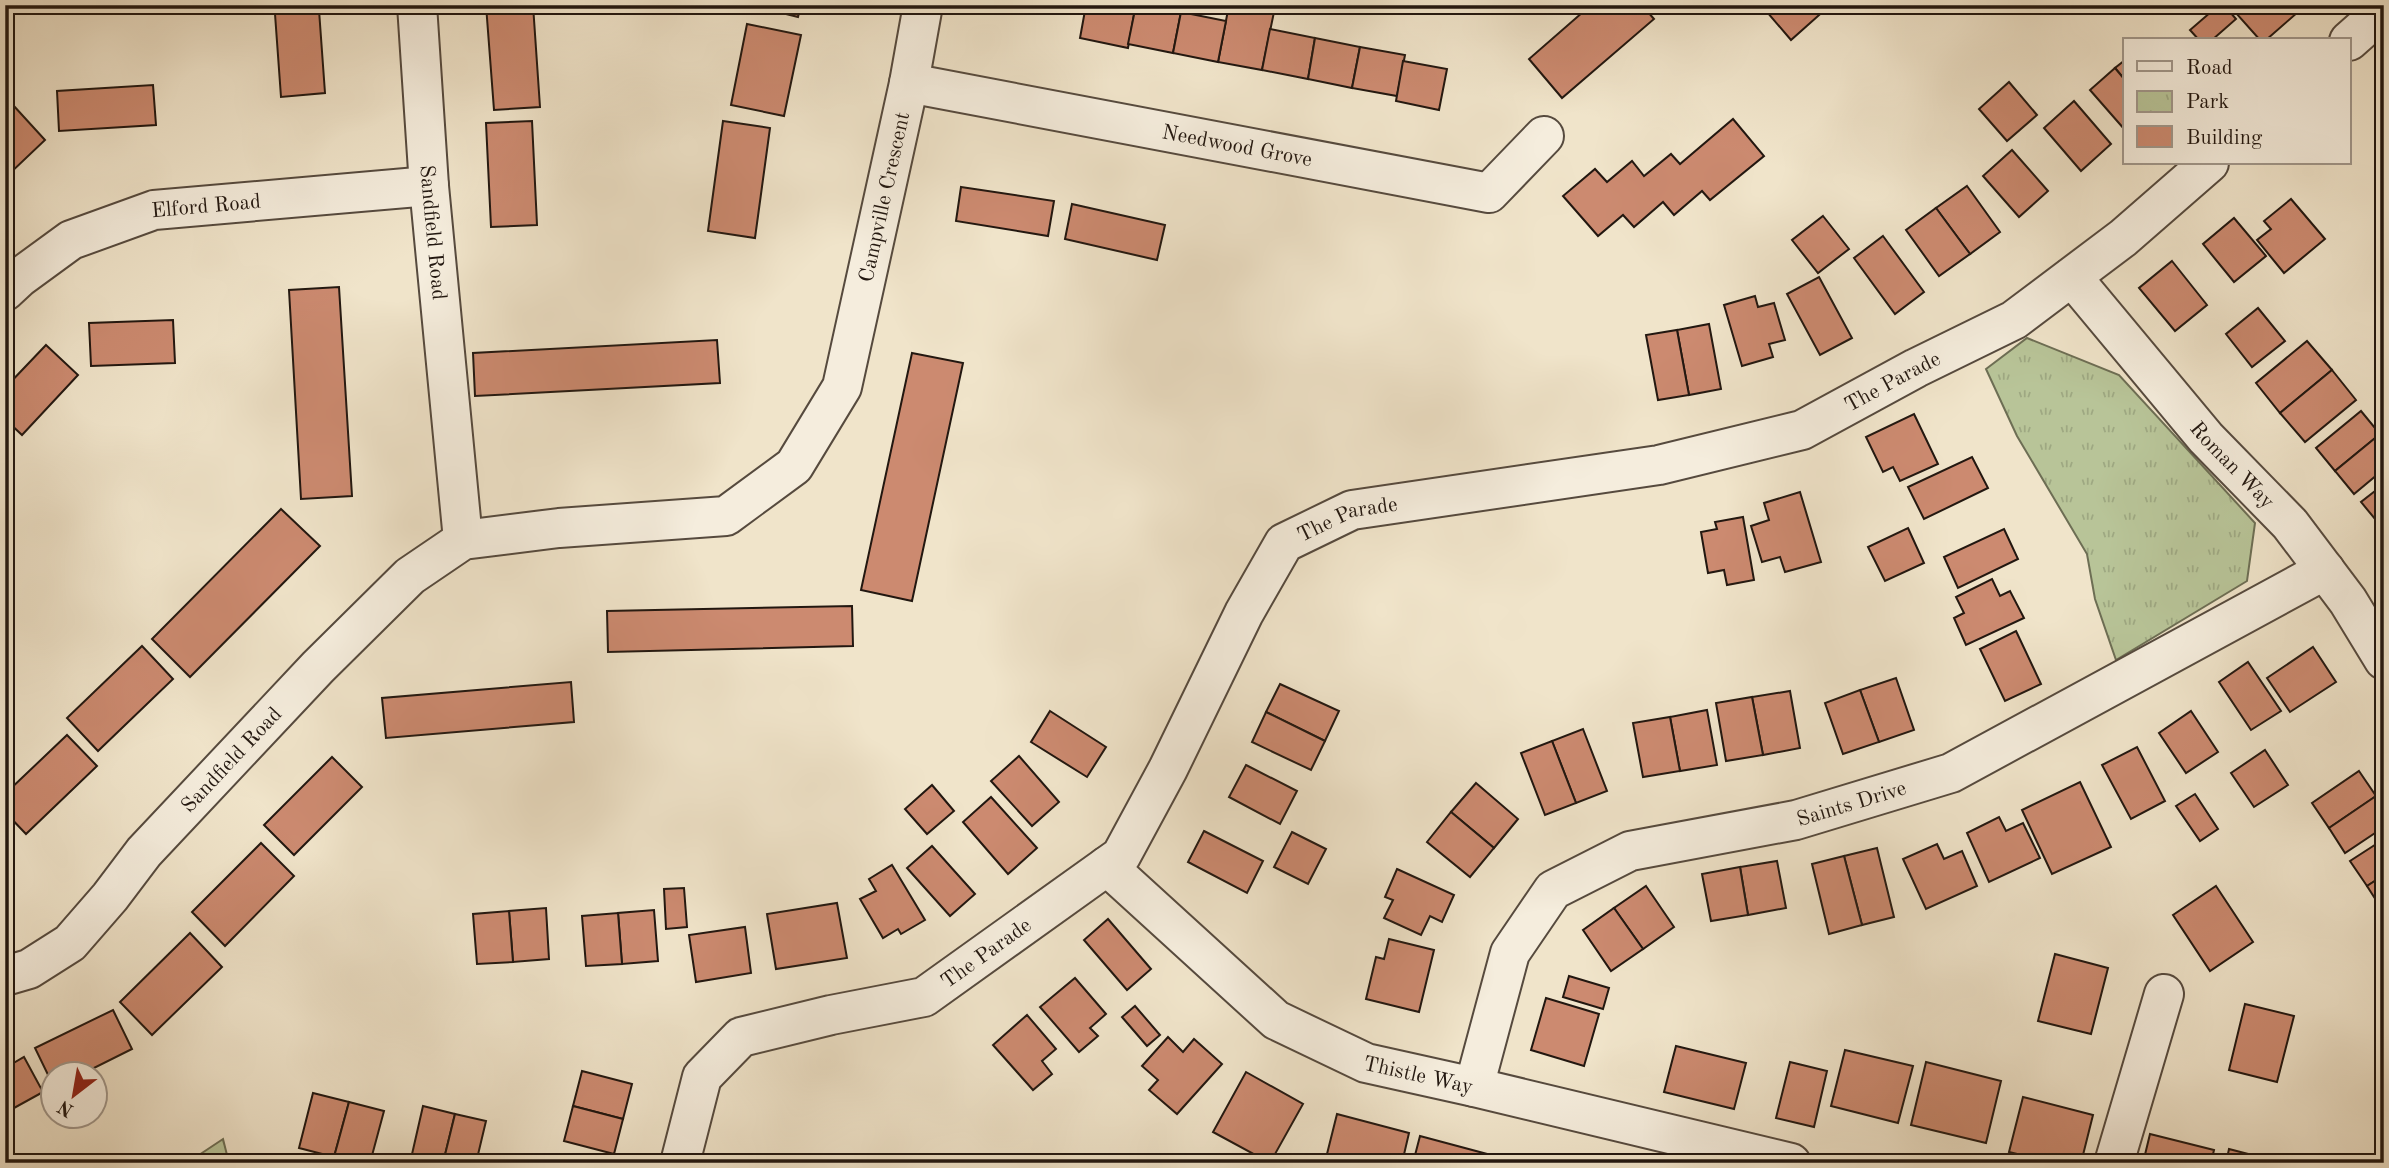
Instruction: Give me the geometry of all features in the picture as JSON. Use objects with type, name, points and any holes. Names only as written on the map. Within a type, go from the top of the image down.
[{"type":"street","name":"Sandfield Road","points":[[417,5],[429,186],[463,540]]},
{"type":"street","name":"Campville Crescent","points":[[842,387],[909,82],[923,5]]},
{"type":"street","points":[[2350,40],[2384,10]]},
{"type":"street","name":"Needwood Grove","points":[[909,82],[1489,193],[1544,136]]},
{"type":"street","name":"The Parade","points":[[680,1163],[702,1077],[741,1037],[924,997],[1121,856],[1168,769],[1244,613],[1284,543],[1352,510],[1659,465],[1802,429],[1916,368],[2014,320],[2123,237],[2208,164]]},
{"type":"street","name":"Elford Road","points":[[5,292],[19,278],[71,240],[154,210],[429,186]]},
{"type":"street","name":"Roman Way","points":[[2072,276],[2206,438],[2290,524],[2348,601],[2384,660]]},
{"type":"street","name":"Sandfield Road","points":[[5,976],[29,969],[70,943],[144,852],[318,667],[410,576],[463,540],[559,528],[726,516],[794,466],[842,387]]},
{"type":"street","name":"Saints Drive","points":[[1474,1087],[1510,953],[1552,890],[1630,851],[1796,820],[1951,773],[2325,570]]},
{"type":"street","name":"Thistle Way","points":[[1107,866],[1276,1020],[1366,1063],[1770,1160]]},
{"type":"street","points":[[2114,1163],[2164,994]]},
{"type":"green space","points":[[2027,338],[2119,375],[2255,523],[2247,581],[2116,660],[2095,599],[2087,554],[2017,436],[1986,369]]},
{"type":"green space","points":[[223,1139],[229,1163],[187,1163]]},
{"type":"building","points":[[486,5],[533,5],[540,107],[494,110]]},
{"type":"building","points":[[750,5],[801,5],[798,17]]},
{"type":"building","points":[[1086,5],[1117,5],[1135,9],[1128,48],[1080,38]]},
{"type":"building","points":[[1136,5],[1181,12],[1173,53],[1128,44]]},
{"type":"building","points":[[1229,5],[1274,12],[1262,70],[1218,62]]},
{"type":"building","points":[[1591,5],[1642,5],[1654,19],[1562,98],[1529,59]]},
{"type":"building","points":[[1761,5],[1824,5],[1827,8],[1791,40]]},
{"type":"building","points":[[2219,5],[2224,5],[2236,19],[2214,38],[2197,38],[2190,30]]},
{"type":"building","points":[[2244,5],[2306,5],[2268,38],[2258,38],[2235,12]]},
{"type":"building","points":[[319,10],[325,93],[281,97],[275,14]]},
{"type":"building","points":[[1181,12],[1226,21],[1218,62],[1173,53]]},
{"type":"building","points":[[747,24],[801,35],[784,116],[731,105]]},
{"type":"building","points":[[1270,29],[1315,38],[1308,79],[1262,70]]},
{"type":"building","points":[[1315,38],[1360,47],[1352,88],[1308,79]]},
{"type":"building","points":[[1360,47],[1405,55],[1397,96],[1352,88]]},
{"type":"building","points":[[1403,61],[1447,69],[1439,110],[1396,101]]},
{"type":"building","points":[[2123,62],[2123,78],[2115,68]]},
{"type":"building","points":[[2115,68],[2123,78],[2123,128],[2090,90]]},
{"type":"building","points":[[2009,82],[2037,115],[2007,141],[1979,109]]},
{"type":"building","points":[[153,85],[156,125],[59,131],[57,91]]},
{"type":"building","points":[[2074,101],[2111,144],[2081,171],[2044,128]]},
{"type":"building","points":[[13,105],[45,140],[5,178],[5,113]]},
{"type":"building","points":[[1733,119],[1764,156],[1710,200],[1702,191],[1674,215],[1663,202],[1634,227],[1623,215],[1598,236],[1563,196],[1595,169],[1607,182],[1632,161],[1644,176],[1671,154],[1680,164]]},
{"type":"building","points":[[532,121],[537,225],[491,227],[486,123]]},
{"type":"building","points":[[723,121],[770,128],[755,238],[708,231]]},
{"type":"building","points":[[2012,150],[2048,191],[2019,217],[1983,176]]},
{"type":"building","points":[[1967,186],[2000,232],[1970,254],[1936,208]]},
{"type":"building","points":[[961,187],[1054,201],[1048,236],[956,221]]},
{"type":"building","points":[[2291,199],[2325,239],[2284,273],[2257,240],[2271,229],[2264,221]]},
{"type":"building","points":[[1072,204],[1165,225],[1157,260],[1065,239]]},
{"type":"building","points":[[1936,208],[1970,254],[1939,276],[1906,230]]},
{"type":"building","points":[[1823,216],[1849,249],[1818,273],[1792,240]]},
{"type":"building","points":[[2234,218],[2266,256],[2234,282],[2203,244]]},
{"type":"building","points":[[1883,236],[1924,292],[1895,314],[1854,258]]},
{"type":"building","points":[[2172,261],[2207,305],[2175,331],[2139,288]]},
{"type":"building","points":[[1819,277],[1852,338],[1820,355],[1787,294]]},
{"type":"building","points":[[339,287],[352,496],[301,499],[289,290]]},
{"type":"building","points":[[1755,296],[1758,307],[1774,303],[1785,340],[1769,344],[1773,357],[1742,366],[1724,305]]},
{"type":"building","points":[[2258,308],[2285,341],[2252,367],[2226,334]]},
{"type":"building","points":[[173,320],[175,363],[91,366],[89,323]]},
{"type":"building","points":[[1709,324],[1721,389],[1689,395],[1677,330]]},
{"type":"building","points":[[1677,330],[1689,395],[1658,400],[1646,335]]},
{"type":"building","points":[[717,340],[720,383],[475,396],[473,353]]},
{"type":"building","points":[[2307,341],[2332,370],[2280,413],[2256,383]]},
{"type":"building","points":[[46,345],[78,375],[22,435],[5,419],[5,388]]},
{"type":"building","points":[[912,353],[963,363],[912,601],[861,590]]},
{"type":"building","points":[[2332,370],[2356,400],[2305,442],[2280,413]]},
{"type":"building","points":[[2361,411],[2380,434],[2335,471],[2316,448]]},
{"type":"building","points":[[1914,414],[1938,464],[1900,481],[1893,467],[1883,472],[1866,437]]},
{"type":"building","points":[[2380,434],[2384,438],[2384,469],[2354,494],[2335,471]]},
{"type":"building","points":[[5,443],[13,450],[5,459]]},
{"type":"building","points":[[1972,457],[1988,488],[1924,519],[1908,487]]},
{"type":"building","points":[[2384,484],[2384,523],[2380,525],[2361,502]]},
{"type":"building","points":[[1800,492],[1821,562],[1785,572],[1780,557],[1762,562],[1751,526],[1769,520],[1764,503]]},
{"type":"building","points":[[281,509],[320,546],[190,677],[152,639]]},
{"type":"building","points":[[1743,517],[1754,580],[1727,585],[1724,570],[1708,573],[1701,532],[1717,529],[1715,522]]},
{"type":"building","points":[[1908,528],[1924,563],[1885,581],[1868,547]]},
{"type":"building","points":[[2004,529],[2018,559],[1958,588],[1944,557]]},
{"type":"building","points":[[1992,579],[2000,596],[2010,591],[2024,618],[1966,645],[1954,618],[1964,613],[1956,597]]},
{"type":"building","points":[[852,606],[853,646],[608,652],[607,611]]},
{"type":"building","points":[[2016,631],[2041,684],[2005,701],[1980,649]]},
{"type":"building","points":[[142,646],[173,679],[98,751],[67,718]]},
{"type":"building","points":[[2313,647],[2336,682],[2290,712],[2267,678]]},
{"type":"building","points":[[2248,662],[2281,711],[2251,730],[2219,682]]},
{"type":"building","points":[[1896,678],[1914,730],[1879,742],[1860,690]]},
{"type":"building","points":[[571,682],[574,722],[386,738],[382,698]]},
{"type":"building","points":[[1280,684],[1339,711],[1325,741],[1266,712]]},
{"type":"building","points":[[1860,690],[1879,742],[1843,754],[1825,703]]},
{"type":"building","points":[[1790,691],[1800,748],[1763,755],[1752,697]]},
{"type":"building","points":[[1752,697],[1763,755],[1726,761],[1716,703]]},
{"type":"building","points":[[1707,710],[1717,765],[1680,771],[1670,717]]},
{"type":"building","points":[[1050,711],[1106,747],[1087,777],[1031,742]]},
{"type":"building","points":[[2191,711],[2218,752],[2186,773],[2159,733]]},
{"type":"building","points":[[1266,712],[1325,741],[1311,770],[1252,742]]},
{"type":"building","points":[[1670,717],[1680,771],[1643,777],[1633,723]]},
{"type":"building","points":[[1583,729],[1607,791],[1576,803],[1552,741]]},
{"type":"building","points":[[67,735],[97,766],[26,834],[5,812],[5,794]]},
{"type":"building","points":[[1552,741],[1576,803],[1545,815],[1521,753]]},
{"type":"building","points":[[2137,747],[2165,801],[2131,819],[2102,765]]},
{"type":"building","points":[[2265,750],[2288,785],[2254,807],[2231,773]]},
{"type":"building","points":[[1019,756],[1059,802],[1032,826],[991,781]]},
{"type":"building","points":[[332,757],[362,787],[294,855],[264,825]]},
{"type":"building","points":[[1246,765],[1297,791],[1280,824],[1229,797]]},
{"type":"building","points":[[2359,771],[2376,796],[2329,828],[2312,803]]},
{"type":"building","points":[[2080,782],[2111,847],[2052,874],[2022,810]]},
{"type":"building","points":[[1476,783],[1518,819],[1494,848],[1451,812]]},
{"type":"building","points":[[932,785],[954,811],[927,834],[905,809]]},
{"type":"building","points":[[2195,794],[2218,829],[2200,841],[2176,806]]},
{"type":"building","points":[[2376,796],[2384,807],[2384,827],[2345,853],[2329,828]]},
{"type":"building","points":[[991,797],[1037,848],[1008,874],[963,822]]},
{"type":"building","points":[[1451,812],[1494,848],[1470,877],[1427,842]]},
{"type":"building","points":[[1999,817],[2006,831],[2023,823],[2040,858],[1989,882],[1967,833]]},
{"type":"building","points":[[1204,831],[1263,861],[1247,893],[1188,862]]},
{"type":"building","points":[[1292,832],[1326,849],[1308,884],[1274,867]]},
{"type":"building","points":[[2384,839],[2384,875],[2367,886],[2350,861]]},
{"type":"building","points":[[261,843],[294,876],[225,946],[192,912]]},
{"type":"building","points":[[1937,844],[1944,859],[1962,851],[1977,886],[1926,909],[1903,859]]},
{"type":"building","points":[[932,846],[975,894],[950,916],[907,868]]},
{"type":"building","points":[[1877,848],[1894,917],[1862,925],[1844,856]]},
{"type":"building","points":[[1844,856],[1862,925],[1829,934],[1812,864]]},
{"type":"building","points":[[1777,861],[1786,908],[1748,915],[1740,867]]},
{"type":"building","points":[[892,865],[925,920],[901,934],[898,929],[883,938],[860,899],[876,891],[869,879]]},
{"type":"building","points":[[1740,867],[1748,915],[1711,921],[1702,874]]},
{"type":"building","points":[[1397,869],[1454,895],[1442,922],[1430,916],[1421,935],[1384,918],[1393,900],[1385,897]]},
{"type":"building","points":[[2384,875],[2384,911],[2383,911],[2367,886]]},
{"type":"building","points":[[1646,886],[1674,927],[1643,949],[1614,908]]},
{"type":"building","points":[[2216,886],[2253,942],[2210,971],[2173,915]]},
{"type":"building","points":[[684,888],[687,927],[666,929],[664,889]]},
{"type":"building","points":[[837,903],[847,958],[776,969],[767,914]]},
{"type":"building","points":[[546,908],[549,959],[513,962],[509,911]]},
{"type":"building","points":[[1614,908],[1643,949],[1611,971],[1583,930]]},
{"type":"building","points":[[654,910],[658,961],[622,964],[618,913]]},
{"type":"building","points":[[509,911],[513,962],[477,964],[473,914]]},
{"type":"building","points":[[618,913],[622,964],[586,966],[582,916]]},
{"type":"building","points":[[1108,919],[1151,969],[1127,990],[1084,940]]},
{"type":"building","points":[[745,927],[751,973],[696,982],[689,935]]},
{"type":"building","points":[[190,933],[222,967],[152,1035],[120,1002]]},
{"type":"building","points":[[1389,939],[1434,950],[1419,1012],[1366,999],[1376,957],[1384,959]]},
{"type":"building","points":[[2055,954],[2108,968],[2091,1034],[2038,1021]]},
{"type":"building","points":[[1569,976],[1609,988],[1603,1009],[1563,997]]},
{"type":"building","points":[[1075,978],[1106,1014],[1090,1028],[1098,1036],[1079,1052],[1040,1007]]},
{"type":"building","points":[[1546,998],[1599,1014],[1584,1066],[1531,1050]]},
{"type":"building","points":[[2245,1004],[2294,1016],[2277,1082],[2229,1070]]},
{"type":"building","points":[[1135,1006],[1160,1035],[1147,1046],[1122,1017]]},
{"type":"building","points":[[113,1010],[132,1049],[108,1061],[41,1060],[35,1048]]},
{"type":"building","points":[[1027,1015],[1056,1049],[1042,1061],[1052,1074],[1033,1090],[993,1045]]},
{"type":"building","points":[[1168,1037],[1183,1052],[1194,1039],[1222,1064],[1177,1114],[1149,1090],[1158,1080],[1142,1066]]},
{"type":"building","points":[[1676,1046],[1746,1063],[1734,1109],[1664,1092]]},
{"type":"building","points":[[1845,1050],[1913,1066],[1898,1123],[1831,1106]]},
{"type":"building","points":[[24,1057],[38,1083],[38,1095],[5,1113],[5,1068]]},
{"type":"building","points":[[1790,1062],[1827,1071],[1814,1127],[1776,1118]]},
{"type":"building","points":[[1926,1062],[2001,1081],[1986,1143],[1911,1125]]},
{"type":"building","points":[[582,1071],[632,1084],[623,1119],[573,1106]]},
{"type":"building","points":[[1246,1072],[1303,1104],[1270,1163],[1213,1132]]},
{"type":"building","points":[[313,1093],[349,1102],[334,1157],[299,1148]]},
{"type":"building","points":[[2023,1097],[2093,1115],[2081,1163],[2054,1163],[2009,1152]]},
{"type":"building","points":[[349,1102],[384,1111],[370,1163],[355,1163],[334,1157]]},
{"type":"building","points":[[423,1106],[455,1114],[443,1163],[410,1163]]},
{"type":"building","points":[[573,1106],[623,1119],[614,1154],[564,1141]]},
{"type":"building","points":[[455,1114],[486,1121],[476,1163],[443,1163]]},
{"type":"building","points":[[1337,1114],[1409,1133],[1402,1163],[1325,1162]]},
{"type":"building","points":[[2150,1134],[2214,1150],[2211,1163],[2143,1163]]},
{"type":"building","points":[[1420,1136],[1491,1155],[1489,1163],[1413,1163]]},
{"type":"building","points":[[2229,1149],[2283,1163],[2226,1163]]},
{"type":"building","points":[[572,1155],[601,1163],[570,1163]]},
{"type":"building","points":[[1515,1155],[1546,1163],[1513,1163]]}]
